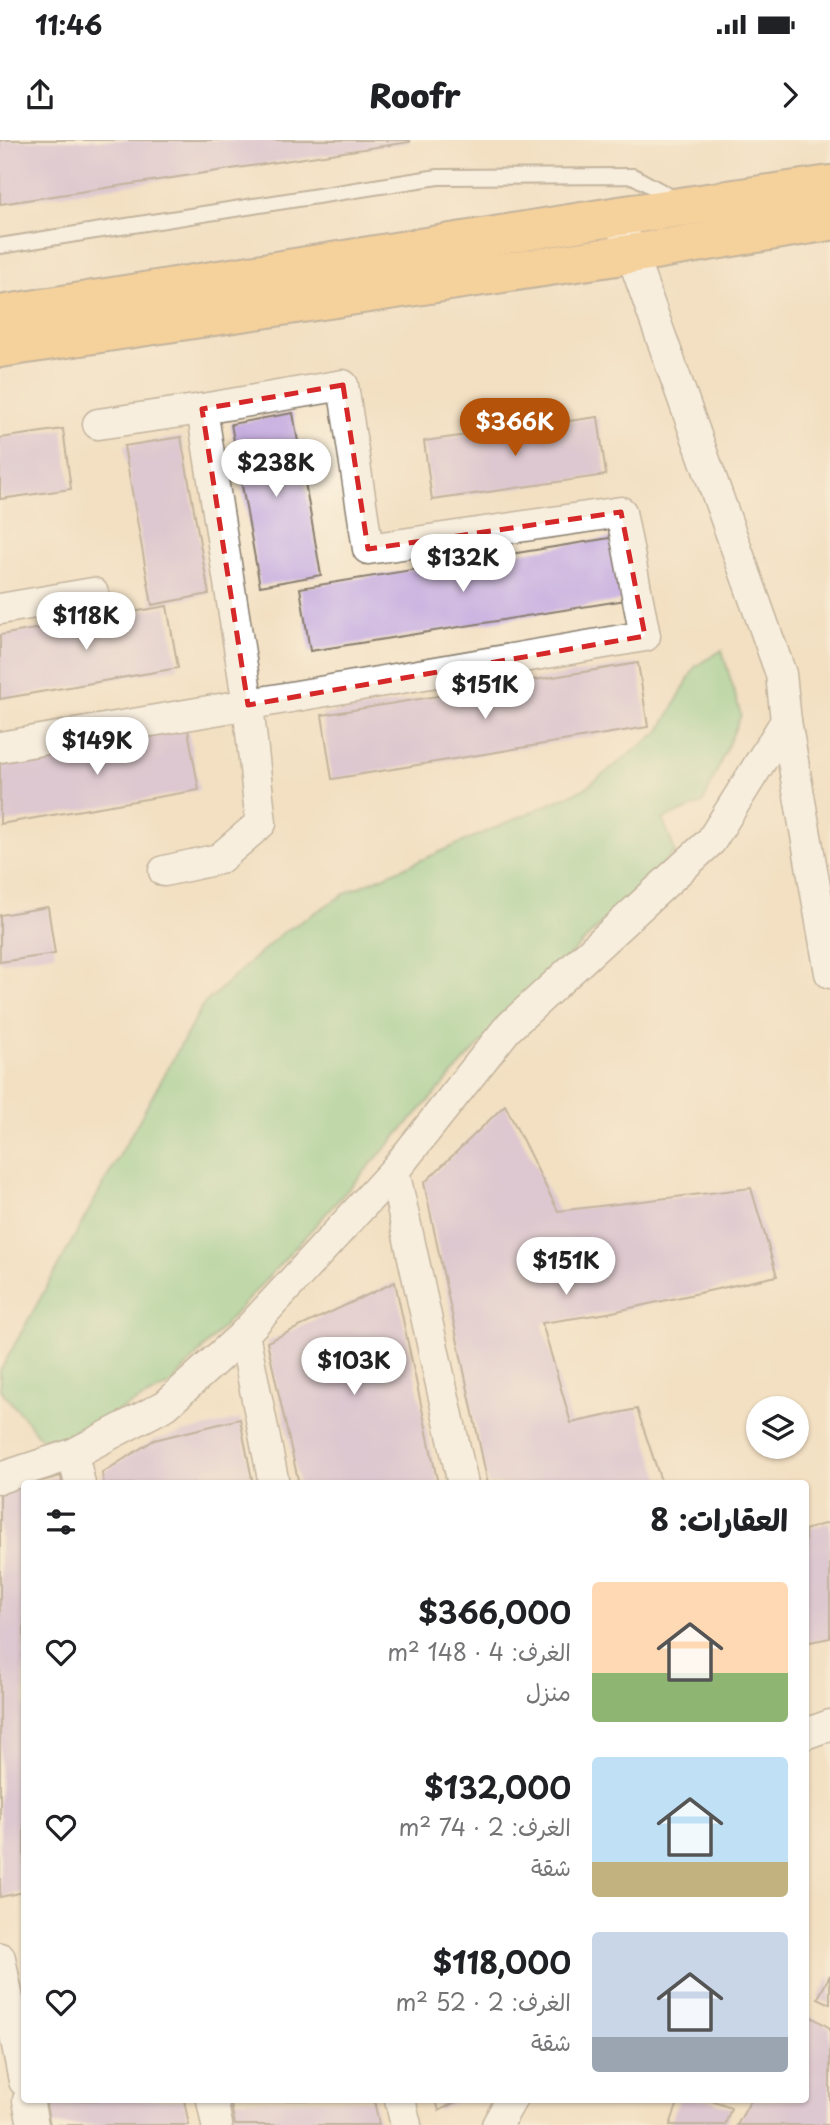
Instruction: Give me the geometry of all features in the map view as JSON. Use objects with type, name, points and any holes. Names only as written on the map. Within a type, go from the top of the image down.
[{"type":"highway","points":[[0,348],[630,254],[693,225],[830,185]]},
{"type":"highway","points":[[0,315],[619,216],[693,225],[830,222]]},
{"type":"street","points":[[619,216],[630,254],[781,674],[786,721],[830,973]]},
{"type":"street","points":[[0,747],[645,636],[621,512],[368,549],[343,385],[98,424]]},
{"type":"street","points":[[164,871],[219,859],[261,823],[248,705],[202,409]]},
{"type":"street","points":[[0,609],[93,593]]},
{"type":"street","points":[[0,1478],[73,1454],[166,1405],[244,1334],[394,1171],[507,1029],[711,841],[786,721]]},
{"type":"street","points":[[394,1171],[462,1480]]},
{"type":"street","points":[[244,1334],[273,1480]]},
{"type":"street","points":[[73,1454],[79,1480]]},
{"type":"street","points":[[809,1732],[830,1724]]},
{"type":"street","points":[[0,1958],[11,1991],[21,2060]]},
{"type":"street","points":[[29,2103],[33,2125]]},
{"type":"street","points":[[213,2103],[217,2125]]},
{"type":"street","points":[[401,2103],[406,2125]]},
{"type":"street","points":[[497,2125],[509,2103]]},
{"type":"lane","points":[[0,246],[438,177],[633,176],[693,225]]},
{"type":"highlighted area","points":[[343,385],[368,549],[621,512],[645,636],[248,705],[202,409]]},
{"type":"green space","points":[[722,650],[741,715],[703,803],[663,819],[675,852],[493,1030],[170,1385],[47,1446],[0,1389],[0,1371],[203,1005],[281,934],[348,892],[584,789],[660,731],[695,667]]},
{"type":"building","points":[[0,140],[410,140],[410,142],[0,204]]},
{"type":"building","points":[[293,413],[321,575],[260,586],[231,424]]},
{"type":"building","points":[[598,417],[606,475],[432,500],[424,441]]},
{"type":"building","points":[[63,429],[71,489],[0,499],[0,438]]},
{"type":"building","points":[[181,437],[209,594],[152,605],[124,446]]},
{"type":"building","points":[[616,537],[626,600],[310,651],[300,588]]},
{"type":"building","points":[[167,606],[178,668],[0,699],[0,635]]},
{"type":"building","points":[[638,663],[648,727],[332,779],[322,715]]},
{"type":"building","points":[[188,730],[199,790],[0,824],[0,763]]},
{"type":"building","points":[[48,907],[55,954],[0,962],[0,915]]},
{"type":"building","points":[[505,1105],[558,1211],[751,1188],[777,1276],[608,1313],[542,1323],[571,1423],[637,1409],[661,1480],[487,1480],[424,1183]]},
{"type":"building","points":[[395,1282],[437,1480],[298,1480],[267,1342]]},
{"type":"building","points":[[240,1419],[252,1480],[103,1480],[102,1473],[154,1440]]},
{"type":"building","points":[[61,1476],[62,1480],[46,1480]]},
{"type":"building","points":[[21,1487],[21,1893],[0,1897],[0,1492]]},
{"type":"building","points":[[830,1522],[830,1638],[809,1642],[809,1529]]},
{"type":"building","points":[[830,1975],[830,2004],[818,1998]]},
{"type":"building","points":[[809,2015],[830,2028],[830,2125],[737,2125],[749,2103],[809,2103]]},
{"type":"building","points":[[46,2103],[185,2103],[189,2125],[50,2125]]},
{"type":"building","points":[[231,2103],[375,2103],[379,2125],[235,2125]]},
{"type":"building","points":[[437,2103],[454,2103],[439,2111]]},
{"type":"building","points":[[678,2103],[717,2103],[731,2108],[725,2125],[670,2125]]}]
